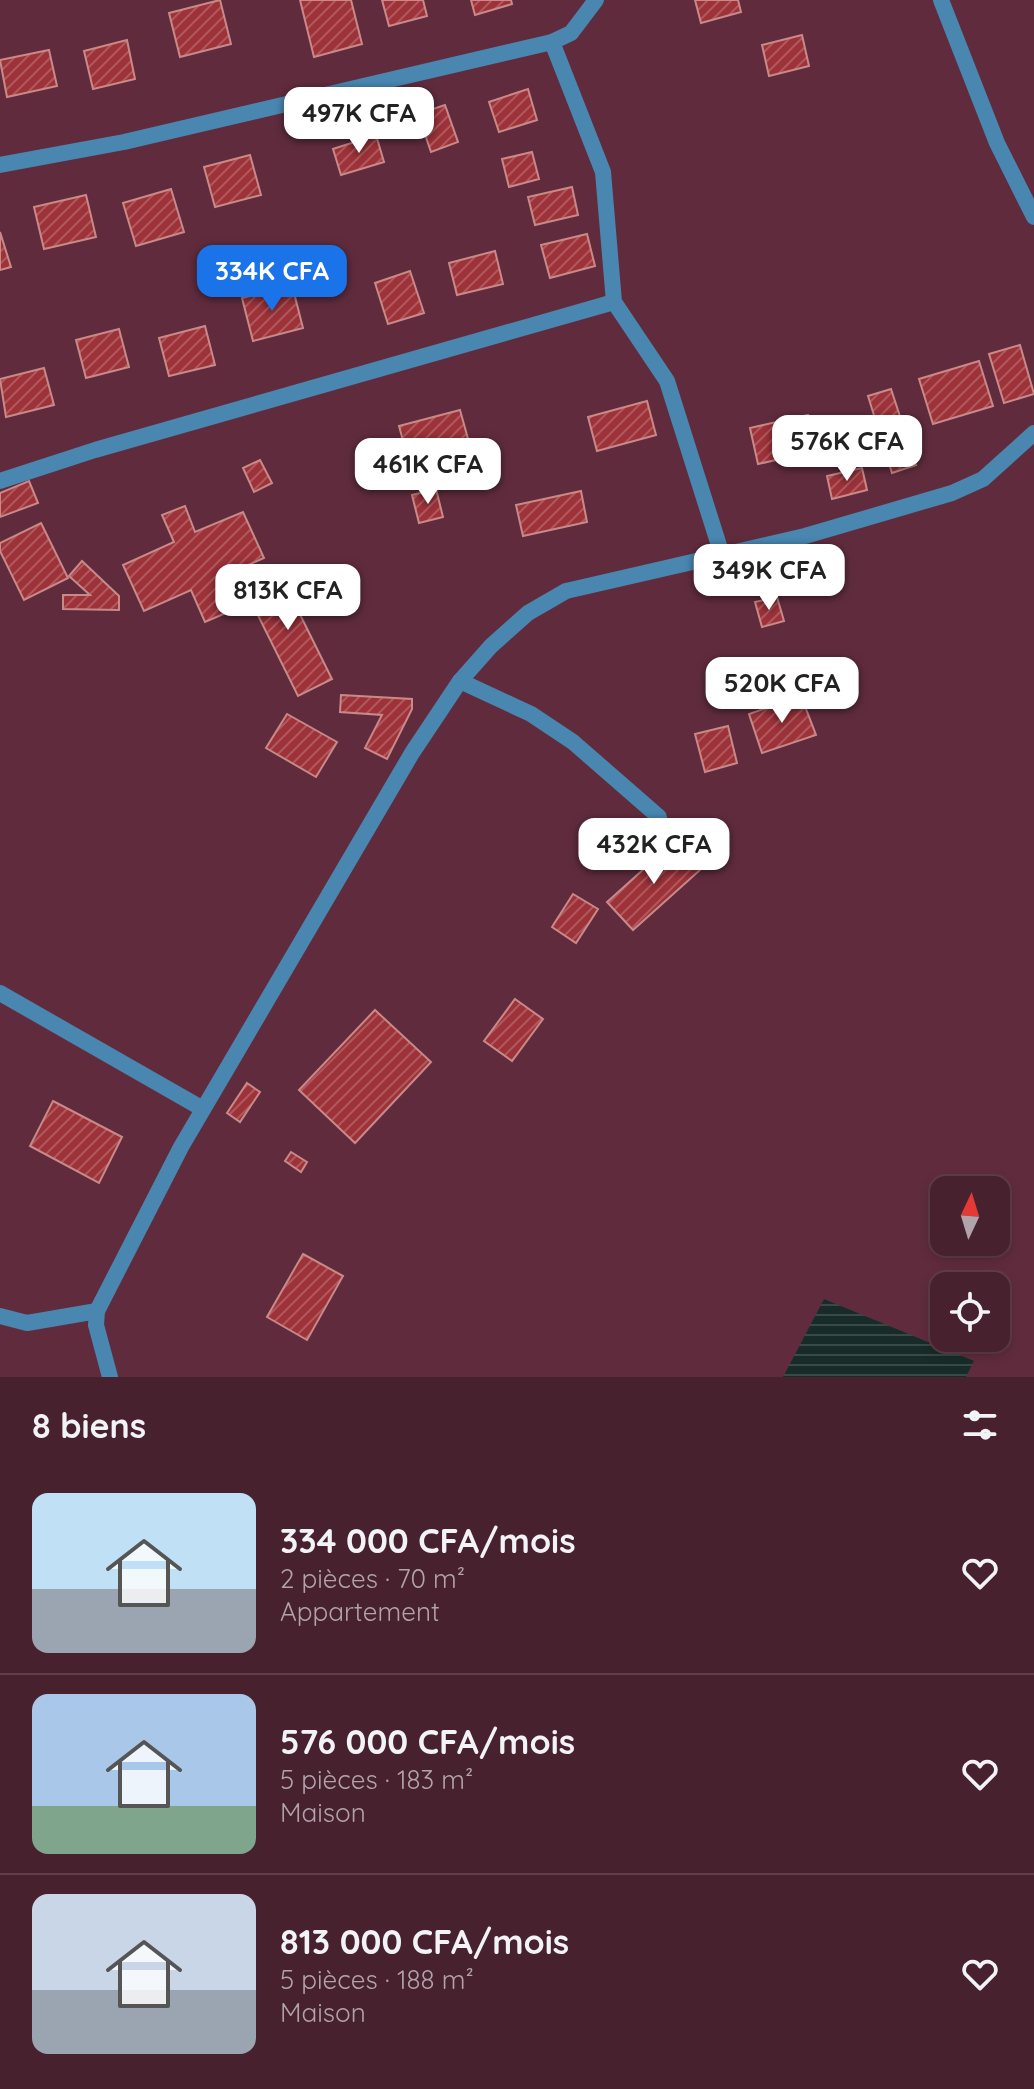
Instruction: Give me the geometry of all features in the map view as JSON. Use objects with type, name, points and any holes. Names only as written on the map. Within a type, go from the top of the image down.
[{"type":"street","points":[[0,165],[155,135],[552,42],[571,33],[596,0]]},
{"type":"street","points":[[941,0],[997,143],[1034,217]]},
{"type":"street","points":[[552,42],[603,172],[614,302],[667,381],[722,555]]},
{"type":"street","points":[[0,481],[95,450],[614,302]]},
{"type":"street","points":[[110,1377],[96,1325],[97,1311],[203,1109],[238,1056],[412,753],[460,681],[491,646],[528,613],[566,591],[805,536],[952,493],[983,479],[1034,433]]},
{"type":"street","points":[[460,681],[531,714],[573,742],[659,817]]},
{"type":"street","points":[[0,993],[203,1109]]},
{"type":"street","points":[[0,1316],[27,1323],[97,1311]]},
{"type":"shaded area","points":[[824,1299],[930,1343],[930,1352],[952,1352],[974,1361],[966,1377],[783,1377]]},
{"type":"building","points":[[220,0],[231,44],[180,57],[169,13]]},
{"type":"building","points":[[300,0],[351,0],[362,44],[314,57]]},
{"type":"building","points":[[382,0],[423,0],[427,16],[389,26]]},
{"type":"building","points":[[471,0],[511,0],[512,4],[475,15]]},
{"type":"building","points":[[695,0],[738,0],[741,12],[701,23]]},
{"type":"building","points":[[802,35],[809,66],[769,76],[762,45]]},
{"type":"building","points":[[127,40],[135,79],[93,89],[84,51]]},
{"type":"building","points":[[49,50],[57,86],[7,97],[0,60]]},
{"type":"building","points":[[528,89],[537,120],[499,132],[489,102]]},
{"type":"building","points":[[445,105],[458,142],[431,152],[418,114]]},
{"type":"building","points":[[376,135],[384,162],[341,175],[333,149]]},
{"type":"building","points":[[532,152],[539,179],[509,187],[502,159]]},
{"type":"building","points":[[250,155],[261,195],[215,207],[204,167]]},
{"type":"building","points":[[572,187],[578,215],[535,225],[528,197]]},
{"type":"building","points":[[171,189],[184,232],[136,246],[123,203]]},
{"type":"building","points":[[86,195],[96,237],[44,249],[34,207]]},
{"type":"building","points":[[0,232],[11,267],[0,270]]},
{"type":"building","points":[[587,234],[595,266],[550,278],[541,245]]},
{"type":"building","points":[[495,251],[503,284],[457,295],[449,263]]},
{"type":"building","points":[[410,271],[424,313],[388,324],[375,283]]},
{"type":"building","points":[[292,285],[303,328],[253,341],[242,298]]},
{"type":"building","points":[[205,326],[215,365],[169,376],[159,338]]},
{"type":"building","points":[[119,329],[129,367],[86,378],[76,340]]},
{"type":"building","points":[[1020,345],[1034,394],[1004,403],[989,354]]},
{"type":"building","points":[[979,361],[993,406],[933,424],[919,379]]},
{"type":"building","points":[[44,368],[54,405],[6,417],[0,379]]},
{"type":"building","points":[[891,389],[916,465],[892,473],[868,396]]},
{"type":"building","points":[[647,401],[656,435],[597,451],[588,417]]},
{"type":"building","points":[[460,410],[475,464],[414,481],[399,426]]},
{"type":"building","points":[[808,415],[817,451],[758,464],[750,428]]},
{"type":"building","points":[[260,460],[272,483],[254,492],[243,468]]},
{"type":"building","points":[[862,468],[867,490],[832,499],[827,476]]},
{"type":"building","points":[[29,481],[38,503],[0,517],[0,493]]},
{"type":"building","points":[[436,489],[443,517],[419,523],[412,495]]},
{"type":"building","points":[[581,491],[587,522],[523,536],[516,505]]},
{"type":"building","points":[[185,506],[195,532],[243,512],[264,558],[225,575],[240,607],[205,622],[191,590],[144,611],[123,565],[174,542],[162,515]]},
{"type":"building","points":[[41,523],[68,578],[24,600],[0,551],[0,543]]},
{"type":"building","points":[[82,561],[119,596],[119,610],[63,609],[63,595],[90,595],[69,576]]},
{"type":"building","points":[[277,568],[332,679],[298,696],[243,585]]},
{"type":"building","points":[[777,597],[784,621],[762,627],[755,602]]},
{"type":"building","points":[[341,695],[412,699],[412,709],[387,759],[365,748],[382,715],[340,712]]},
{"type":"building","points":[[801,696],[816,735],[762,753],[749,714]]},
{"type":"building","points":[[287,714],[337,742],[316,777],[266,748]]},
{"type":"building","points":[[728,726],[737,763],[705,772],[695,734]]},
{"type":"building","points":[[674,842],[700,870],[633,930],[607,902]]},
{"type":"building","points":[[573,894],[598,909],[576,943],[552,927]]},
{"type":"building","points":[[515,999],[543,1019],[512,1061],[484,1041]]},
{"type":"building","points":[[375,1010],[431,1062],[355,1143],[299,1090]]},
{"type":"building","points":[[247,1083],[260,1092],[240,1122],[227,1113]]},
{"type":"building","points":[[53,1101],[122,1137],[99,1183],[30,1146]]},
{"type":"building","points":[[291,1152],[307,1162],[301,1172],[285,1161]]},
{"type":"building","points":[[303,1254],[343,1276],[307,1340],[267,1317]]}]
